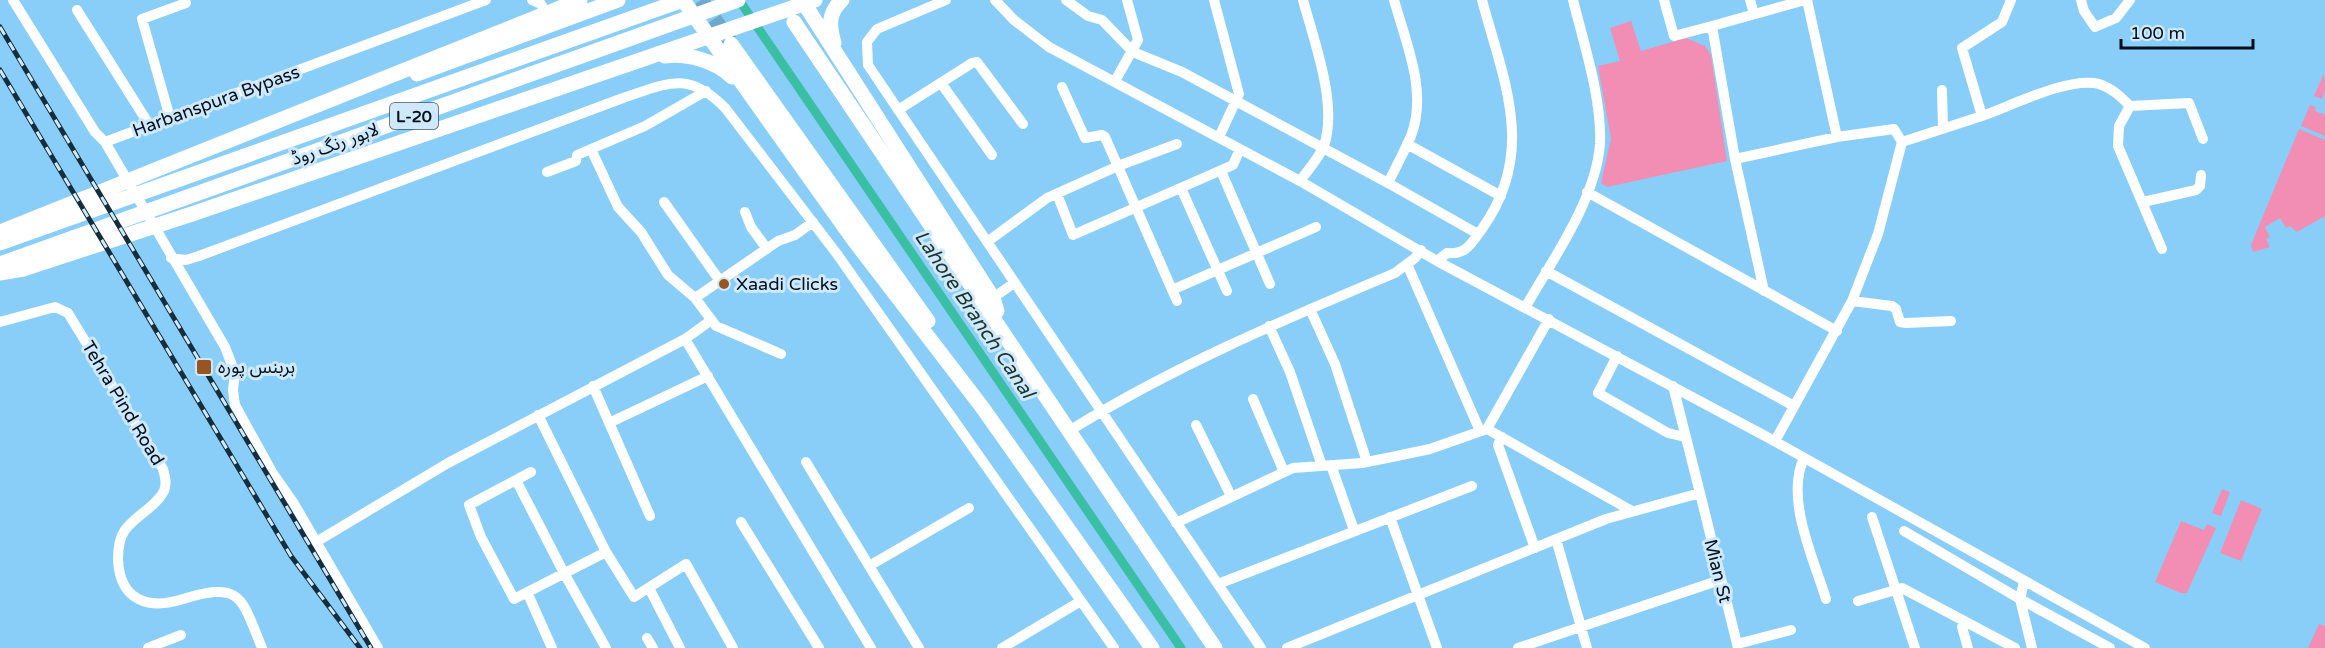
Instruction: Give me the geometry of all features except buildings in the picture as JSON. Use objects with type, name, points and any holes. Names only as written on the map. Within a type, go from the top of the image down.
[{"type":"highway","points":[[7,235],[174,161],[356,91],[580,0]]},
{"type":"highway","points":[[356,91],[439,67],[618,0]]},
{"type":"highway","points":[[630,62],[657,48],[672,36],[676,17],[667,0]]},
{"type":"highway","points":[[683,0],[712,36],[748,93],[853,239],[982,407],[1152,648]]},
{"type":"highway","name":"لاہور رنگ روڈ","points":[[7,235],[181,178],[683,0]]},
{"type":"highway","name":"لاہور رنگ روڈ","points":[[0,264],[21,263],[185,198],[738,0]]},
{"type":"highway","points":[[837,54],[830,18],[833,8],[842,0]]},
{"type":"highway","points":[[0,273],[21,263],[192,214],[804,3],[993,298],[1004,331]]},
{"type":"highway","points":[[794,22],[902,185],[1004,331],[1215,648]]},
{"type":"highway","points":[[731,44],[928,322],[982,407]]},
{"type":"highway","points":[[630,62],[672,55],[701,60],[727,72],[748,93]]},
{"type":"street","points":[[14,0],[95,132],[105,142],[231,360],[235,373],[233,390],[235,405],[272,472],[378,648]]},
{"type":"street","name":"Harbanspura Bypass","points":[[105,142],[486,0]]},
{"type":"street","points":[[532,0],[541,4],[546,13]]},
{"type":"street","points":[[946,0],[878,28],[867,42],[868,65],[1261,648]]},
{"type":"street","points":[[995,0],[1014,20],[1049,47],[1300,181],[1437,261],[1526,306],[1775,441],[2145,648]]},
{"type":"street","points":[[1066,0],[1088,16],[1102,20],[1133,52],[1182,72],[1323,147],[1478,234]]},
{"type":"street","points":[[1115,81],[1133,52],[1137,40],[1127,0]]},
{"type":"street","points":[[1214,0],[1239,94],[1219,137]]},
{"type":"street","points":[[1300,181],[1323,147],[1328,120],[1323,77],[1303,0]]},
{"type":"street","points":[[1388,183],[1407,144],[1417,108],[1416,80],[1394,0]]},
{"type":"street","points":[[1437,261],[1447,253],[1457,254],[1465,251],[1478,234],[1501,196],[1514,136],[1508,98],[1482,0]]},
{"type":"street","points":[[1526,306],[1587,192],[1598,155],[1599,134],[1587,54],[1572,0]]},
{"type":"street","points":[[1664,0],[1674,36],[1806,0],[1837,137]]},
{"type":"street","points":[[1750,0],[1754,14]]},
{"type":"street","points":[[1982,116],[1962,48],[2002,22],[2011,0]]},
{"type":"street","points":[[2081,0],[2084,11],[2095,27],[2116,18],[2130,0]]},
{"type":"street","points":[[170,118],[142,19],[186,3]]},
{"type":"street","points":[[77,10],[150,126]]},
{"type":"street","points":[[1712,26],[1735,159],[1764,291]]},
{"type":"street","points":[[898,110],[977,62],[1023,124]]},
{"type":"street","points":[[171,258],[186,260],[199,256],[669,82],[684,82],[706,91],[726,109],[837,254],[1113,648]]},
{"type":"street","points":[[941,83],[992,155]]},
{"type":"street","points":[[1902,142],[1982,116],[2063,85],[2081,83],[2099,84],[2113,90],[2130,106],[2190,103],[2203,139]]},
{"type":"street","points":[[1062,87],[1082,135],[1085,138],[1102,135],[1105,137],[1177,302]]},
{"type":"street","points":[[1942,90],[1943,128]]},
{"type":"street","points":[[547,172],[576,161],[577,155],[645,126],[706,91]]},
{"type":"street","points":[[2130,106],[2119,126],[2118,146],[2125,167],[2143,202],[2162,249]]},
{"type":"street","points":[[1735,159],[1837,137],[1892,129],[1897,131],[1902,142],[1878,234],[1852,301],[1775,441]]},
{"type":"street","points":[[987,242],[1020,216],[1057,194],[1118,166],[1177,144]]},
{"type":"street","points":[[1407,144],[1501,196]]},
{"type":"street","points":[[591,149],[618,207],[641,232],[668,276],[694,298],[716,326],[781,354]]},
{"type":"street","points":[[1057,194],[1073,235],[1137,209],[1233,165],[1240,149]]},
{"type":"street","points":[[1221,171],[1270,284]]},
{"type":"street","points":[[2143,202],[2196,190],[2200,186],[2201,176]]},
{"type":"street","points":[[1181,188],[1227,291]]},
{"type":"street","points":[[1587,192],[1837,331]]},
{"type":"street","points":[[664,202],[720,281]]},
{"type":"street","points":[[745,212],[751,227],[767,249]]},
{"type":"street","points":[[694,298],[767,249],[813,222]]},
{"type":"street","points":[[1172,290],[1316,227]]},
{"type":"street","points":[[837,254],[853,239]]},
{"type":"street","points":[[1069,431],[1101,411],[1269,326],[1395,273],[1421,250]]},
{"type":"street","points":[[1407,264],[1483,430]]},
{"type":"street","points":[[1546,271],[1794,406]]},
{"type":"street","points":[[993,298],[1014,283]]},
{"type":"street","points":[[1852,301],[1892,306],[1896,309],[1900,321],[1906,323],[1951,321]]},
{"type":"street","name":"Tehra Pind Road","points":[[0,322],[55,307],[68,313],[163,469],[166,483],[163,492],[124,531],[120,540],[118,568],[130,593],[139,600],[152,604],[167,604],[207,591],[229,592],[238,598],[246,609],[262,648]]},
{"type":"street","points":[[1310,309],[1335,364],[1368,462]]},
{"type":"street","points":[[1483,430],[1549,319]]},
{"type":"street","points":[[316,542],[447,463],[685,339],[710,321]]},
{"type":"street","points":[[1269,326],[1354,530]]},
{"type":"street","points":[[685,339],[871,648]]},
{"type":"street","points":[[1617,356],[1598,393],[1668,432],[1685,437]]},
{"type":"street","points":[[609,423],[708,376]]},
{"type":"street","points":[[593,386],[650,516]]},
{"type":"street","name":"Mian St","points":[[1673,386],[1737,646]]},
{"type":"street","points":[[1253,399],[1284,472]]},
{"type":"street","points":[[538,415],[606,552],[634,597],[686,564],[733,648]]},
{"type":"street","points":[[1196,425],[1231,496]]},
{"type":"street","points":[[1176,523],[1293,468],[1368,462],[1430,448],[1483,430],[1502,437],[1632,511]]},
{"type":"street","points":[[1502,437],[1498,444],[1535,548]]},
{"type":"street","points":[[1804,458],[1798,471],[1796,494],[1826,599]]},
{"type":"street","points":[[806,462],[919,648]]},
{"type":"street","points":[[531,472],[469,505],[481,537],[514,599],[606,552]]},
{"type":"street","points":[[516,480],[606,648]]},
{"type":"street","points":[[1218,584],[1472,486]]},
{"type":"street","points":[[1287,648],[1418,597],[1606,519],[1700,493]]},
{"type":"street","points":[[869,566],[969,508]]},
{"type":"street","points":[[1390,517],[1437,648]]},
{"type":"street","points":[[1872,517],[1916,648]]},
{"type":"street","points":[[741,522],[819,648]]},
{"type":"street","points":[[1904,531],[2019,599],[2110,648]]},
{"type":"street","points":[[1556,539],[1587,648]]},
{"type":"street","points":[[1518,648],[1720,580]]},
{"type":"street","points":[[2024,582],[2019,599],[2032,648]]},
{"type":"street","points":[[649,588],[680,648]]},
{"type":"street","points":[[1858,602],[1902,588],[2015,648]]},
{"type":"street","points":[[527,592],[552,648]]},
{"type":"street","points":[[1002,648],[1081,601]]},
{"type":"street","points":[[1964,621],[1962,627],[1968,648]]},
{"type":"street","points":[[1737,646],[1791,630]]},
{"type":"street","points":[[148,648],[181,635]]},
{"type":"shaded area","points":[[1631,21],[1641,51],[1686,38],[1705,46],[1711,55],[1727,161],[1607,187],[1601,183],[1611,139],[1598,66],[1620,61],[1610,28]]},
{"type":"shaded area","points":[[2324,73],[2325,90],[2322,99],[2314,96]]},
{"type":"shaded area","points":[[2310,105],[2316,107],[2315,111],[2325,115],[2325,136],[2301,126]]},
{"type":"shaded area","points":[[2299,129],[2325,140],[2325,216],[2297,232],[2290,226],[2286,228],[2280,218],[2265,227],[2270,237],[2266,239],[2270,247],[2253,252],[2251,245]]},
{"type":"shaded area","points":[[2222,489],[2230,492],[2221,516],[2212,513]]},
{"type":"shaded area","points":[[2241,500],[2262,509],[2241,561],[2220,553]]},
{"type":"shaded area","points":[[2181,521],[2204,530],[2207,524],[2216,528],[2187,593],[2181,593],[2155,582]]},
{"type":"shaded area","points":[[2319,624],[2325,626],[2325,648],[2308,648]]},
{"type":"waterway","name":"Lahore Branch Canal","points":[[739,0],[1181,648]]},
{"type":"tunnel","points":[[701,0],[730,41]]},
{"type":"railway","points":[[0,27],[371,648]]},
{"type":"railway","points":[[0,70],[291,556],[360,648]]},
{"type":"place","name":"Xaadi Clicks","points":[[724,284]]},
{"type":"place","name":"ہربنس پورہ","points":[[204,367]]}]
